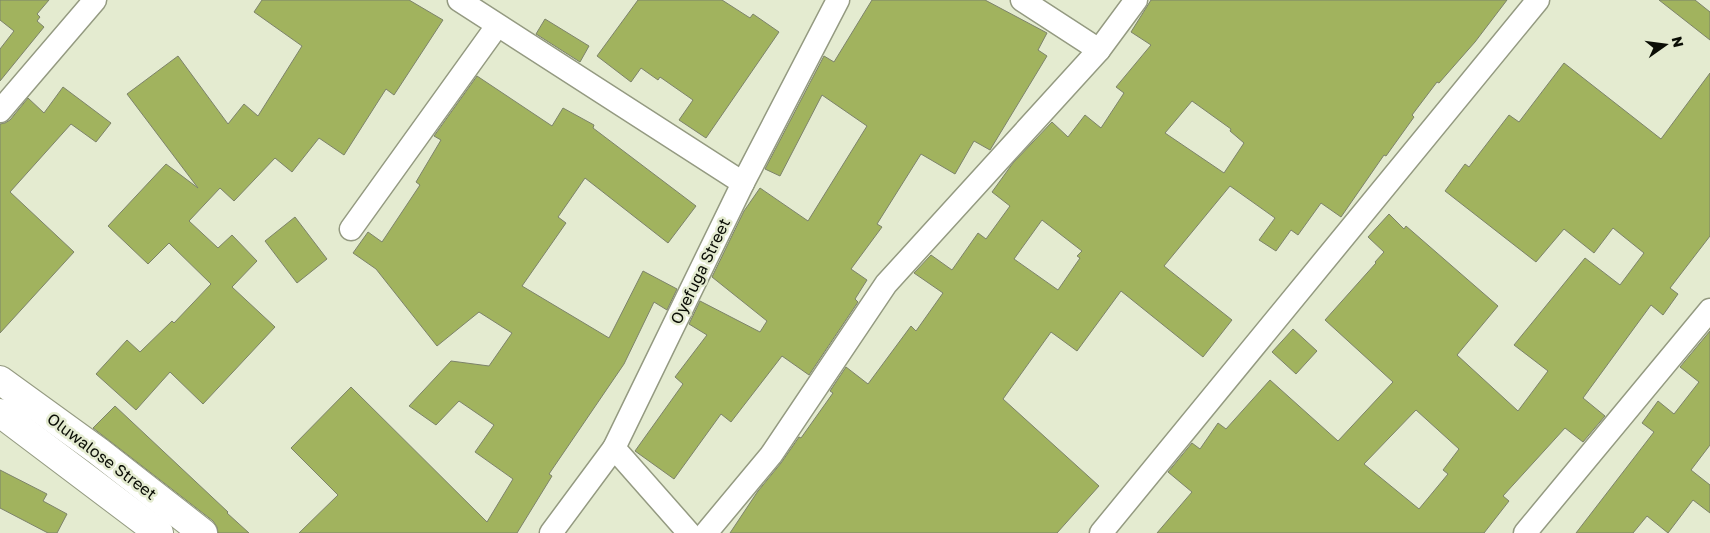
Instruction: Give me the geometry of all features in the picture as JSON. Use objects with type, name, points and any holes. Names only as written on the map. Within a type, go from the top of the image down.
[{"type":"street","points":[[0,111],[95,0]]},
{"type":"street","points":[[458,0],[743,183]]},
{"type":"street","name":"Oyefuga Street","points":[[551,533],[614,448],[743,183],[838,0]]},
{"type":"street","points":[[1022,0],[1099,50]]},
{"type":"street","points":[[706,533],[771,455],[886,284],[1099,50],[1136,0]]},
{"type":"street","points":[[1101,533],[1538,0]]},
{"type":"street","points":[[351,229],[497,26]]},
{"type":"street","points":[[1532,531],[1710,310]]},
{"type":"street","name":"Oluwalose Street","points":[[0,380],[98,451],[202,533]]},
{"type":"street","name":"Oluwalose Street","points":[[0,413],[159,533]]},
{"type":"street","points":[[614,448],[689,533]]},
{"type":"building","points":[[0,0],[49,0],[37,14],[40,17],[37,21],[44,27],[0,81],[0,49],[14,31],[0,20]]},
{"type":"building","points":[[262,0],[409,0],[443,20],[394,95],[386,89],[344,155],[319,138],[292,172],[275,158],[234,201],[220,188],[189,221],[218,248],[232,235],[257,261],[232,287],[275,327],[203,404],[170,372],[136,410],[96,374],[127,340],[140,352],[172,321],[174,323],[211,284],[169,243],[148,264],[108,226],[166,164],[198,188],[127,94],[178,56],[228,124],[244,104],[258,116],[302,46],[254,12]]},
{"type":"building","points":[[638,0],[722,0],[750,18],[753,14],[779,32],[706,138],[679,120],[693,100],[660,77],[658,80],[641,68],[631,82],[597,56]]},
{"type":"building","points":[[872,0],[985,0],[1047,33],[1038,50],[1047,56],[990,150],[974,141],[955,174],[921,154],[877,224],[882,227],[851,269],[867,280],[855,299],[858,302],[809,375],[782,356],[731,422],[721,414],[674,479],[635,451],[683,384],[675,377],[707,335],[689,324],[700,301],[760,332],[767,321],[712,277],[744,211],[760,188],[808,221],[867,126],[822,95],[780,176],[765,169],[824,56],[834,62]]},
{"type":"building","points":[[1151,0],[1507,0],[1475,42],[1439,83],[1437,82],[1412,115],[1414,117],[1386,156],[1384,155],[1341,217],[1321,203],[1298,235],[1291,230],[1276,251],[1259,240],[1275,218],[1230,186],[1164,266],[1232,320],[1203,357],[1121,291],[1077,351],[1051,332],[1003,399],[1099,486],[1057,533],[730,533],[758,491],[799,437],[801,438],[833,393],[830,391],[846,367],[868,384],[911,326],[916,331],[943,293],[914,273],[931,255],[952,270],[978,233],[986,239],[1010,206],[992,192],[1013,163],[1052,122],[1068,137],[1085,115],[1101,128],[1124,93],[1116,87],[1151,45],[1131,32]],"holes":[[[1192,101],[1231,129],[1230,131],[1244,143],[1224,173],[1165,133]],[[1042,220],[1082,251],[1077,256],[1080,258],[1058,290],[1014,259]]]},
{"type":"building","points":[[1659,0],[1695,0],[1710,12],[1710,40]]},
{"type":"building","points":[[545,19],[589,46],[580,62],[536,34]]},
{"type":"building","points":[[1564,63],[1661,139],[1710,73],[1710,236],[1670,288],[1678,294],[1663,315],[1651,305],[1583,398],[1605,416],[1583,442],[1565,428],[1503,496],[1509,501],[1484,533],[1157,533],[1192,492],[1168,472],[1192,443],[1200,449],[1218,423],[1226,429],[1270,380],[1338,441],[1393,382],[1325,320],[1384,252],[1368,237],[1389,214],[1404,229],[1406,226],[1498,306],[1457,355],[1518,411],[1548,371],[1514,345],[1585,258],[1620,285],[1644,253],[1613,228],[1594,253],[1564,229],[1536,262],[1445,191],[1465,164],[1469,167],[1509,115],[1519,122]],"holes":[[[1416,410],[1459,449],[1443,470],[1448,474],[1419,509],[1364,464]]]},
{"type":"building","points":[[477,76],[552,126],[563,108],[594,125],[593,128],[696,206],[668,243],[585,178],[558,217],[566,223],[522,286],[609,338],[643,271],[677,289],[667,310],[654,302],[624,364],[549,474],[552,476],[517,533],[299,533],[338,495],[291,448],[351,387],[487,522],[513,479],[475,452],[494,425],[459,401],[436,425],[409,406],[451,361],[489,366],[512,333],[479,312],[437,346],[376,269],[353,253],[368,232],[382,242],[420,185],[416,182],[441,140],[434,136]]},
{"type":"building","points":[[63,87],[111,123],[96,142],[71,124],[10,192],[74,252],[0,333],[0,124],[10,120],[28,98],[44,113]]},
{"type":"building","points":[[295,217],[327,259],[297,283],[265,241]]},
{"type":"building","points":[[1293,329],[1317,351],[1296,374],[1272,352]]},
{"type":"building","points":[[1710,331],[1710,445],[1691,470],[1710,485],[1710,513],[1693,500],[1668,533],[1647,516],[1633,533],[1576,533],[1654,432],[1642,423],[1658,401],[1674,414],[1699,382],[1680,367]]},
{"type":"building","points":[[115,406],[249,533],[218,533],[213,521],[93,428]]},
{"type":"building","points":[[0,470],[47,494],[43,501],[67,514],[57,533],[48,533],[0,508]]}]
